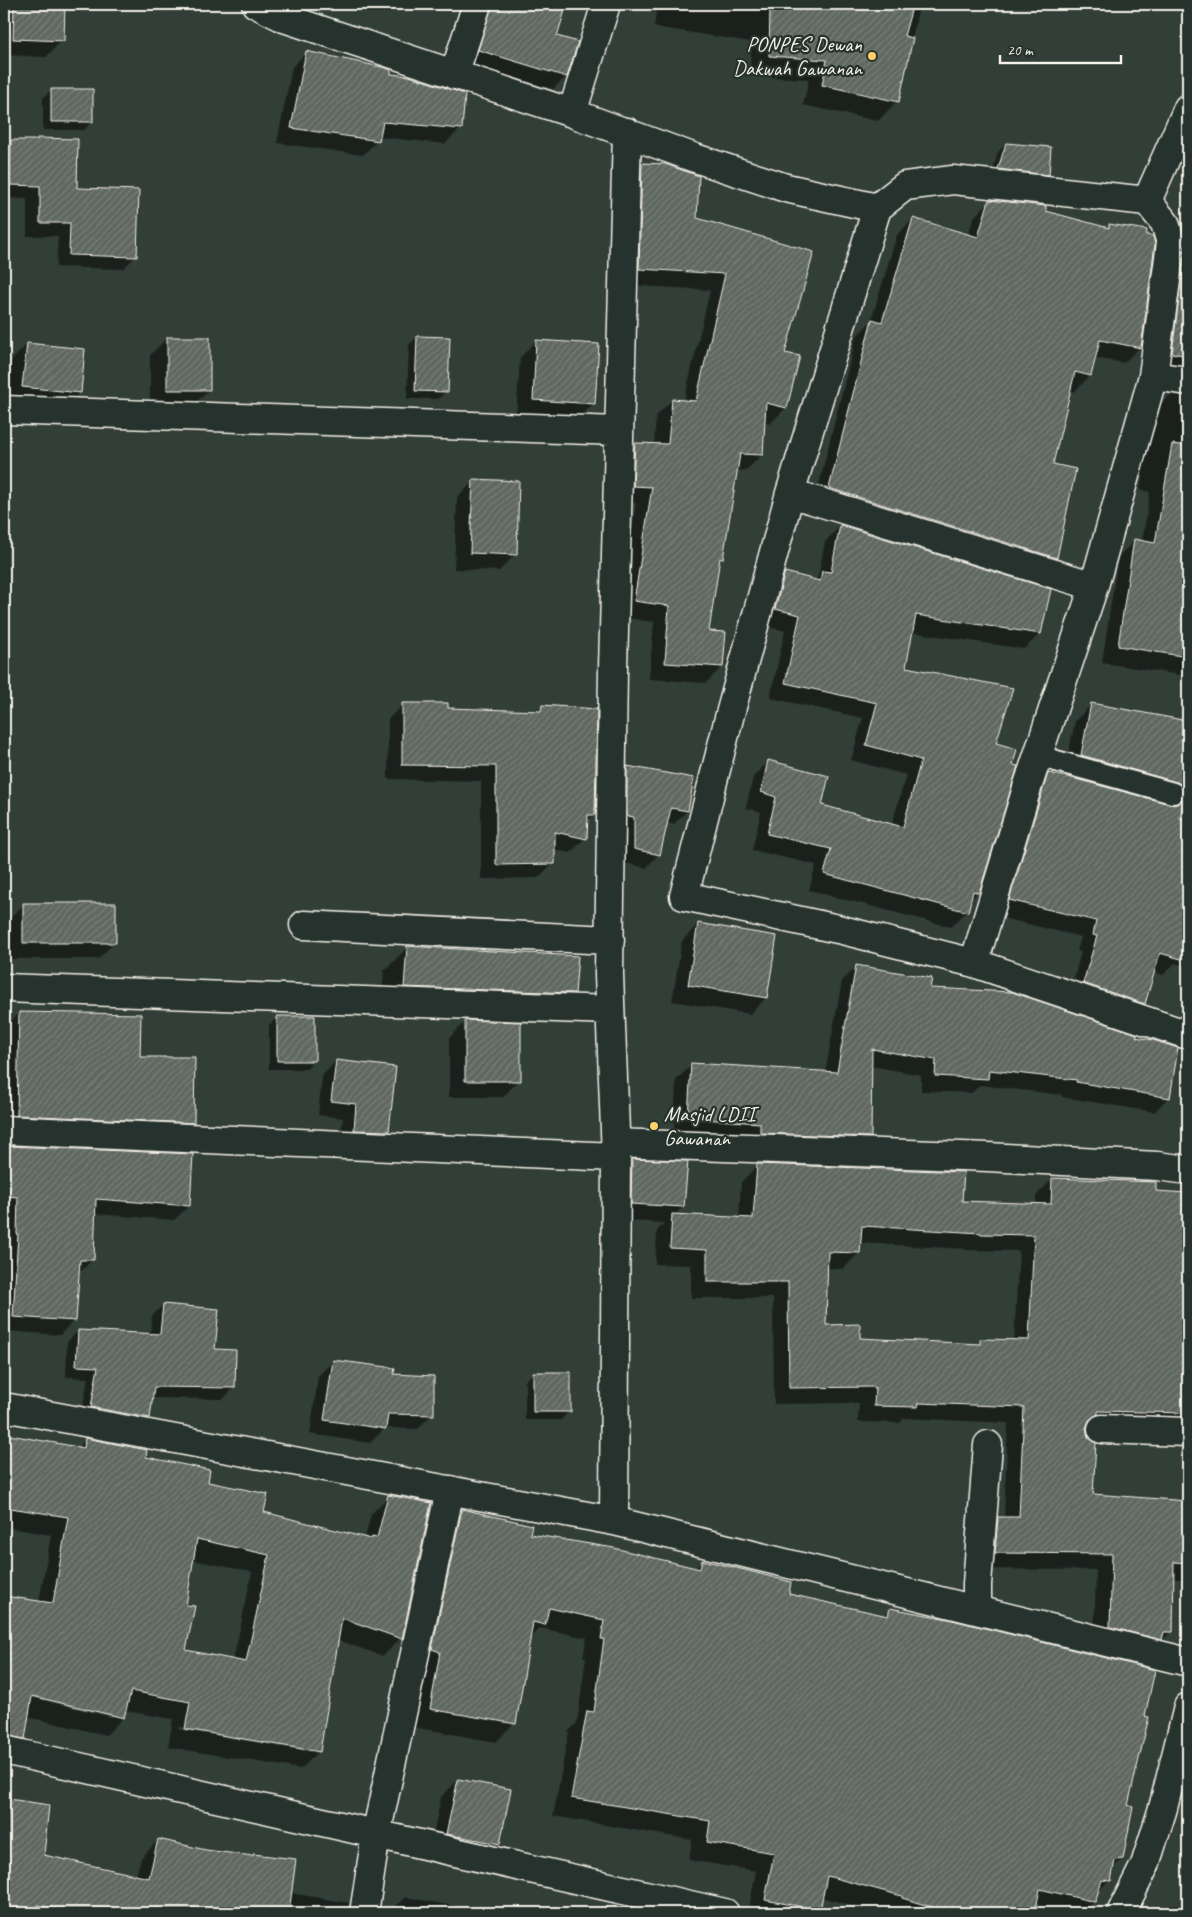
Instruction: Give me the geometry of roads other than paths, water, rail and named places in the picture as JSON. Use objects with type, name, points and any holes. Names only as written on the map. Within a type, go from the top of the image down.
[{"type":"street","points":[[256,4],[286,11],[454,74],[786,188],[877,208]]},
{"type":"street","points":[[454,74],[477,4]]},
{"type":"street","points":[[572,113],[606,4]]},
{"type":"street","points":[[1147,201],[1188,108]]},
{"type":"street","points":[[614,1521],[615,1150],[610,1010],[610,940],[613,669],[627,132]]},
{"type":"street","points":[[974,963],[1038,756],[1094,586],[1153,376],[1172,244],[1166,223],[1147,201],[953,180],[904,186],[877,208],[790,493],[729,718],[684,896],[838,929],[974,963],[1188,1035]]},
{"type":"street","points":[[1153,376],[1188,381]]},
{"type":"street","points":[[4,410],[619,431]]},
{"type":"street","points":[[790,493],[1094,586]]},
{"type":"street","points":[[304,925],[610,940]]},
{"type":"street","points":[[4,988],[610,1010]]},
{"type":"street","points":[[4,1130],[615,1150],[988,1157],[1157,1166],[1188,1170]]},
{"type":"street","points":[[4,1407],[614,1521],[1188,1662]]},
{"type":"street","points":[[1102,1429],[1188,1432]]},
{"type":"street","points":[[977,1610],[977,1584],[988,1446]]},
{"type":"street","points":[[364,1913],[376,1835],[450,1490]]},
{"type":"street","points":[[1121,1913],[1145,1865],[1164,1808],[1188,1707]]},
{"type":"street","points":[[4,1750],[725,1913]]},
{"type":"lane","points":[[1038,756],[1173,793]]},
{"type":"place","name":"PONPES Dewan Dakwah Gawanan","points":[[872,56]]},
{"type":"place","name":"Masjid LDII Gawanan","points":[[654,1126]]}]
